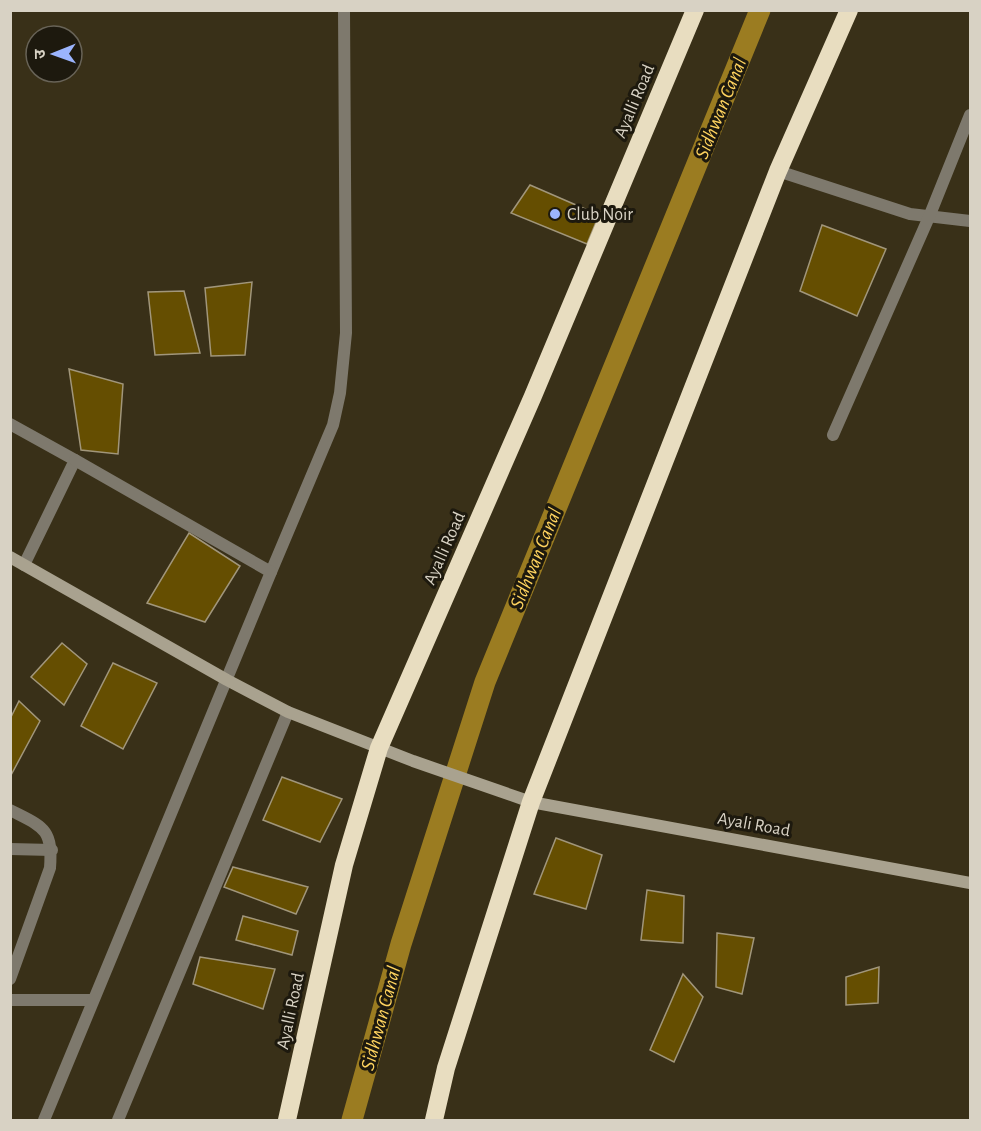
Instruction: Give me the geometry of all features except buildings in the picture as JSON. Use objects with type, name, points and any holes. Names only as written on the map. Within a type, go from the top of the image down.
[{"type":"highway","name":"Ayalli Road","points":[[287,1120],[344,865],[379,748],[533,396],[695,10]]},
{"type":"highway","points":[[434,1120],[446,1068],[531,802],[778,171],[849,10]]},
{"type":"street","points":[[44,1120],[92,999],[333,425],[344,366],[346,333],[344,10]]},
{"type":"street","points":[[833,435],[929,217],[970,115]]},
{"type":"street","points":[[778,171],[910,214],[970,220]]},
{"type":"street","points":[[10,424],[271,572]]},
{"type":"street","points":[[24,565],[75,460]]},
{"type":"street","name":"Ayali Road","points":[[10,557],[288,712],[413,761],[531,802],[970,883]]},
{"type":"street","points":[[118,1120],[288,712]]},
{"type":"street","points":[[10,810],[39,825],[47,833],[52,850],[50,868],[10,979]]},
{"type":"street","points":[[10,849],[52,850]]},
{"type":"street","points":[[10,1000],[92,999]]},
{"type":"waterway","name":"Sidhwan Canal","points":[[352,1120],[401,944],[485,682],[760,10]]},
{"type":"place","name":"Club Noir","points":[[555,214]]}]
